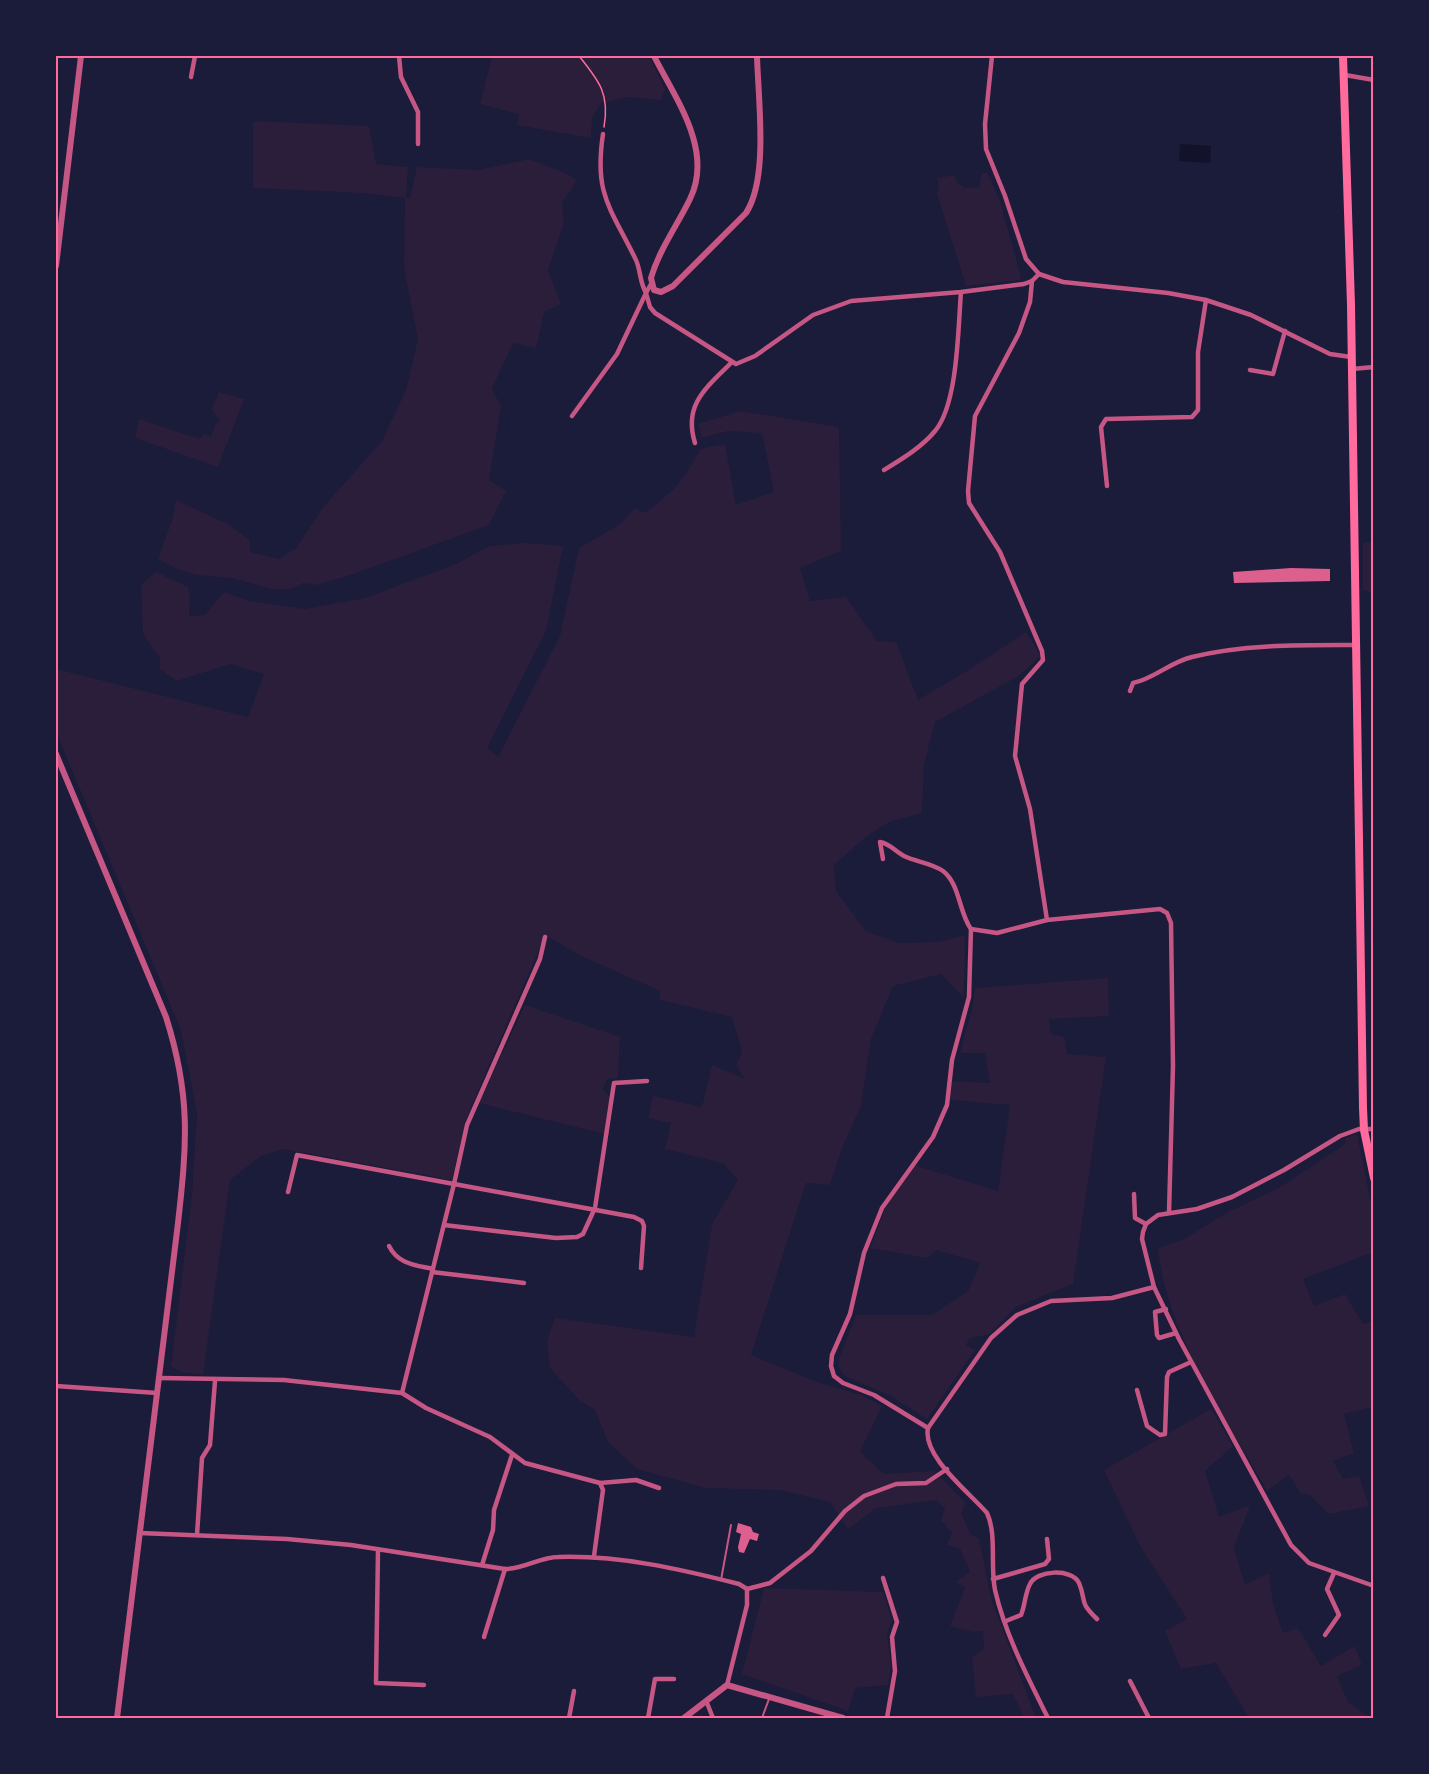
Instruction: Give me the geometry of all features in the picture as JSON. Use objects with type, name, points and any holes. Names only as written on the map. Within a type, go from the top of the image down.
[{"type":"main road","points":[[1343,56],[1357,645],[1364,1130],[1374,1178]]},
{"type":"street","points":[[56,266],[81,56]]},
{"type":"street","points":[[191,77],[195,56]]},
{"type":"street","points":[[399,56],[401,77],[418,112],[418,144]]},
{"type":"street","points":[[572,416],[617,354],[651,284],[653,270],[692,195],[699,167],[696,144],[654,56]]},
{"type":"street","points":[[651,284],[654,290],[661,292],[673,286],[747,213],[753,202],[759,177],[757,56]]},
{"type":"street","points":[[992,56],[985,124],[986,149],[1005,195],[1026,259],[1039,273],[1063,282],[1168,292],[1206,300],[1251,315],[1330,354],[1351,357]]},
{"type":"street","points":[[1345,75],[1374,80]]},
{"type":"street","points":[[603,134],[599,178],[604,199],[637,261],[640,283],[650,307],[655,313],[693,335],[731,363],[736,364],[755,356],[813,315],[851,301],[962,292],[1032,281]]},
{"type":"street","points":[[1039,273],[1032,281],[1030,302],[1019,333],[975,416],[968,491],[969,503],[1000,552],[1042,651],[1042,660],[1022,684],[1015,756],[1030,809],[1047,920]]},
{"type":"street","points":[[884,470],[925,442],[943,419],[951,397],[962,292]]},
{"type":"street","points":[[1107,486],[1101,427],[1106,419],[1192,417],[1198,410],[1198,352],[1206,300]]},
{"type":"street","points":[[1250,370],[1273,374],[1285,331]]},
{"type":"street","points":[[696,443],[691,421],[697,402],[731,363]]},
{"type":"street","points":[[1351,369],[1374,367]]},
{"type":"street","points":[[1130,691],[1133,683],[1143,681],[1176,662],[1203,654],[1306,645],[1357,645]]},
{"type":"street","points":[[56,754],[158,995],[177,1051],[186,1107],[185,1154],[117,1719]]},
{"type":"street","points":[[883,860],[880,842],[903,855],[944,872],[952,882],[966,923],[971,929],[969,997],[952,1060],[947,1105],[940,1123],[882,1208],[864,1254],[850,1314],[832,1356],[831,1366],[834,1376],[843,1383],[874,1395],[928,1428]]},
{"type":"street","points":[[971,929],[997,933],[1047,920],[1160,909],[1167,913],[1171,923],[1173,1066],[1169,1213]]},
{"type":"street","points":[[402,1394],[467,1125],[540,959],[545,937]]},
{"type":"street","points":[[444,1225],[556,1238],[577,1237],[588,1228],[595,1208],[614,1083],[647,1081]]},
{"type":"street","points":[[1374,1129],[1340,1136],[1269,1179],[1232,1197],[1197,1209],[1158,1215],[1146,1224],[1142,1239],[1154,1287],[1176,1333],[1291,1545],[1309,1563],[1374,1586]]},
{"type":"street","points":[[288,1192],[297,1155],[595,1208],[642,1221],[644,1226],[640,1268]]},
{"type":"street","points":[[1134,1194],[1135,1218],[1146,1224]]},
{"type":"street","points":[[389,1246],[392,1253],[404,1262],[433,1270],[524,1283]]},
{"type":"street","points":[[1048,1719],[1006,1621],[993,1579],[991,1523],[982,1508],[946,1469],[927,1444],[928,1428],[992,1338],[1017,1315],[1051,1301],[1112,1298],[1154,1287]]},
{"type":"street","points":[[1166,1309],[1155,1312],[1157,1335],[1159,1338],[1176,1333]]},
{"type":"street","points":[[1137,1390],[1147,1426],[1160,1435],[1165,1434],[1167,1377],[1169,1372],[1191,1362]]},
{"type":"street","points":[[159,1378],[215,1381],[284,1380],[402,1394],[426,1408],[490,1437],[512,1455],[535,1467],[600,1483],[636,1480],[659,1488]]},
{"type":"street","points":[[197,1536],[202,1458],[210,1445],[215,1381]]},
{"type":"street","points":[[56,1386],[157,1393]]},
{"type":"street","points":[[482,1565],[493,1530],[494,1510],[512,1455]]},
{"type":"street","points":[[140,1533],[287,1539],[505,1569],[517,1569],[555,1557],[594,1556],[648,1563],[739,1584],[747,1589],[770,1583],[811,1551],[845,1511],[864,1496],[896,1484],[926,1484],[946,1469]]},
{"type":"street","points":[[594,1556],[603,1490],[600,1483]]},
{"type":"street","points":[[993,1579],[1046,1564],[1049,1559],[1047,1539]]},
{"type":"street","points":[[378,1550],[376,1683],[424,1685]]},
{"type":"street","points":[[484,1637],[505,1569]]},
{"type":"street","points":[[1006,1621],[1021,1615],[1034,1578],[1059,1573],[1074,1578],[1079,1583],[1085,1607],[1097,1619]]},
{"type":"street","points":[[1325,1635],[1339,1615],[1327,1589],[1334,1573]]},
{"type":"street","points":[[883,1578],[897,1622],[892,1637],[895,1671],[887,1719]]},
{"type":"street","points":[[684,1719],[727,1685],[747,1605],[747,1589]]},
{"type":"street","points":[[648,1719],[655,1679],[674,1679]]},
{"type":"street","points":[[1130,1681],[1149,1719]]},
{"type":"street","points":[[727,1685],[843,1719]]},
{"type":"street","points":[[569,1719],[574,1691]]},
{"type":"street","points":[[707,1702],[713,1719]]},
{"type":"lane","points":[[721,1580],[731,1525]]},
{"type":"lane","points":[[762,1719],[770,1696]]},
{"type":"path","points":[[579,56],[605,93],[607,111],[603,134]]},
{"type":"shaded area","points":[[492,56],[649,56],[665,89],[661,100],[629,97],[601,103],[592,118],[591,138],[517,125],[519,114],[480,104]]},
{"type":"shaded area","points":[[253,121],[369,126],[376,164],[408,167],[406,198],[410,198],[417,167],[478,170],[529,159],[577,180],[562,203],[564,223],[548,270],[561,304],[544,312],[536,348],[513,343],[492,389],[501,406],[489,480],[506,491],[489,525],[348,576],[316,585],[303,583],[290,589],[271,589],[233,578],[196,575],[177,569],[158,559],[173,517],[176,500],[228,524],[249,540],[251,552],[279,559],[296,548],[325,505],[382,441],[406,390],[418,339],[404,268],[405,198],[365,193],[253,188]]},
{"type":"shaded area","points":[[1180,144],[1211,146],[1210,163],[1179,161]]},
{"type":"shaded area","points":[[987,172],[1000,201],[1021,277],[1020,280],[966,286],[937,194],[939,187],[937,178],[955,175],[957,182],[965,188],[979,187],[982,174]]},
{"type":"shaded area","points":[[219,392],[244,399],[218,467],[135,438],[139,419],[200,439],[203,434],[211,437],[216,423],[220,421],[212,409]]},
{"type":"shaded area","points":[[740,411],[839,427],[841,551],[800,568],[810,601],[846,597],[877,641],[896,642],[918,700],[1026,632],[1041,656],[1017,677],[935,722],[924,765],[922,813],[891,821],[867,836],[834,865],[836,891],[866,931],[899,943],[938,942],[965,935],[964,998],[941,974],[893,986],[871,1039],[861,1106],[842,1148],[830,1185],[806,1183],[751,1355],[814,1381],[861,1395],[882,1406],[860,1452],[884,1474],[934,1471],[966,1503],[961,1513],[971,1535],[979,1538],[991,1598],[1036,1718],[1024,1718],[1013,1694],[976,1697],[972,1658],[984,1648],[983,1631],[973,1632],[950,1626],[965,1587],[955,1582],[970,1572],[960,1549],[947,1545],[952,1533],[941,1520],[945,1508],[936,1500],[876,1508],[848,1529],[830,1502],[780,1490],[706,1488],[637,1469],[608,1442],[595,1410],[579,1400],[550,1368],[547,1341],[555,1318],[694,1337],[712,1224],[738,1180],[723,1163],[665,1149],[671,1123],[648,1118],[653,1096],[702,1107],[712,1065],[745,1079],[736,1066],[742,1051],[732,1017],[660,1000],[660,991],[579,955],[549,937],[542,943],[465,1121],[452,1180],[283,1149],[261,1156],[230,1180],[203,1375],[181,1372],[171,1366],[192,1195],[197,1114],[181,1030],[56,732],[56,669],[248,717],[264,674],[230,664],[177,681],[160,669],[160,658],[143,634],[141,585],[156,572],[188,587],[189,616],[205,615],[224,592],[249,601],[305,609],[365,598],[456,564],[489,546],[524,543],[563,546],[546,631],[487,748],[498,757],[560,636],[579,548],[619,525],[635,508],[644,513],[662,499],[677,485],[700,449],[725,444],[736,505],[774,492],[762,433],[728,431],[701,438],[698,424]]},
{"type":"shaded area","points":[[1363,543],[1373,543],[1373,593],[1363,590]]},
{"type":"shaded area","points":[[1108,978],[1109,1016],[1049,1019],[1051,1034],[1064,1037],[1067,1054],[1106,1057],[1073,1284],[1016,1307],[990,1334],[970,1338],[966,1345],[975,1350],[927,1419],[891,1396],[845,1376],[839,1368],[839,1359],[856,1315],[932,1315],[968,1291],[980,1263],[936,1250],[928,1258],[870,1248],[886,1207],[914,1165],[998,1191],[1010,1105],[950,1100],[952,1081],[990,1083],[985,1053],[960,1053],[973,1005],[975,988]]},
{"type":"shaded area","points":[[525,1005],[620,1037],[618,1078],[607,1079],[603,1090],[611,1097],[605,1134],[479,1103]]},
{"type":"shaded area","points":[[1357,1134],[1373,1213],[1373,1252],[1303,1279],[1314,1306],[1345,1294],[1363,1324],[1373,1321],[1373,1407],[1344,1414],[1354,1453],[1333,1461],[1343,1479],[1359,1476],[1369,1506],[1329,1514],[1310,1495],[1301,1494],[1289,1475],[1267,1491],[1216,1404],[1185,1343],[1173,1312],[1158,1248],[1184,1239],[1228,1212],[1279,1188],[1344,1145],[1346,1138]]},
{"type":"shaded area","points":[[1211,1409],[1233,1446],[1205,1471],[1219,1517],[1250,1505],[1234,1548],[1245,1585],[1269,1573],[1273,1604],[1283,1633],[1298,1628],[1321,1666],[1355,1646],[1362,1665],[1337,1676],[1348,1702],[1371,1718],[1249,1718],[1216,1663],[1181,1669],[1165,1631],[1187,1619],[1140,1546],[1104,1470]]},
{"type":"shaded area","points":[[764,1588],[883,1592],[892,1620],[887,1632],[891,1666],[888,1685],[855,1688],[848,1711],[742,1674]]},
{"type":"building","points":[[1291,568],[1330,569],[1330,581],[1234,583],[1233,572]]},
{"type":"building","points":[[738,1523],[751,1527],[753,1532],[759,1534],[757,1541],[750,1539],[744,1553],[739,1552],[738,1547],[741,1534],[736,1532]]}]
